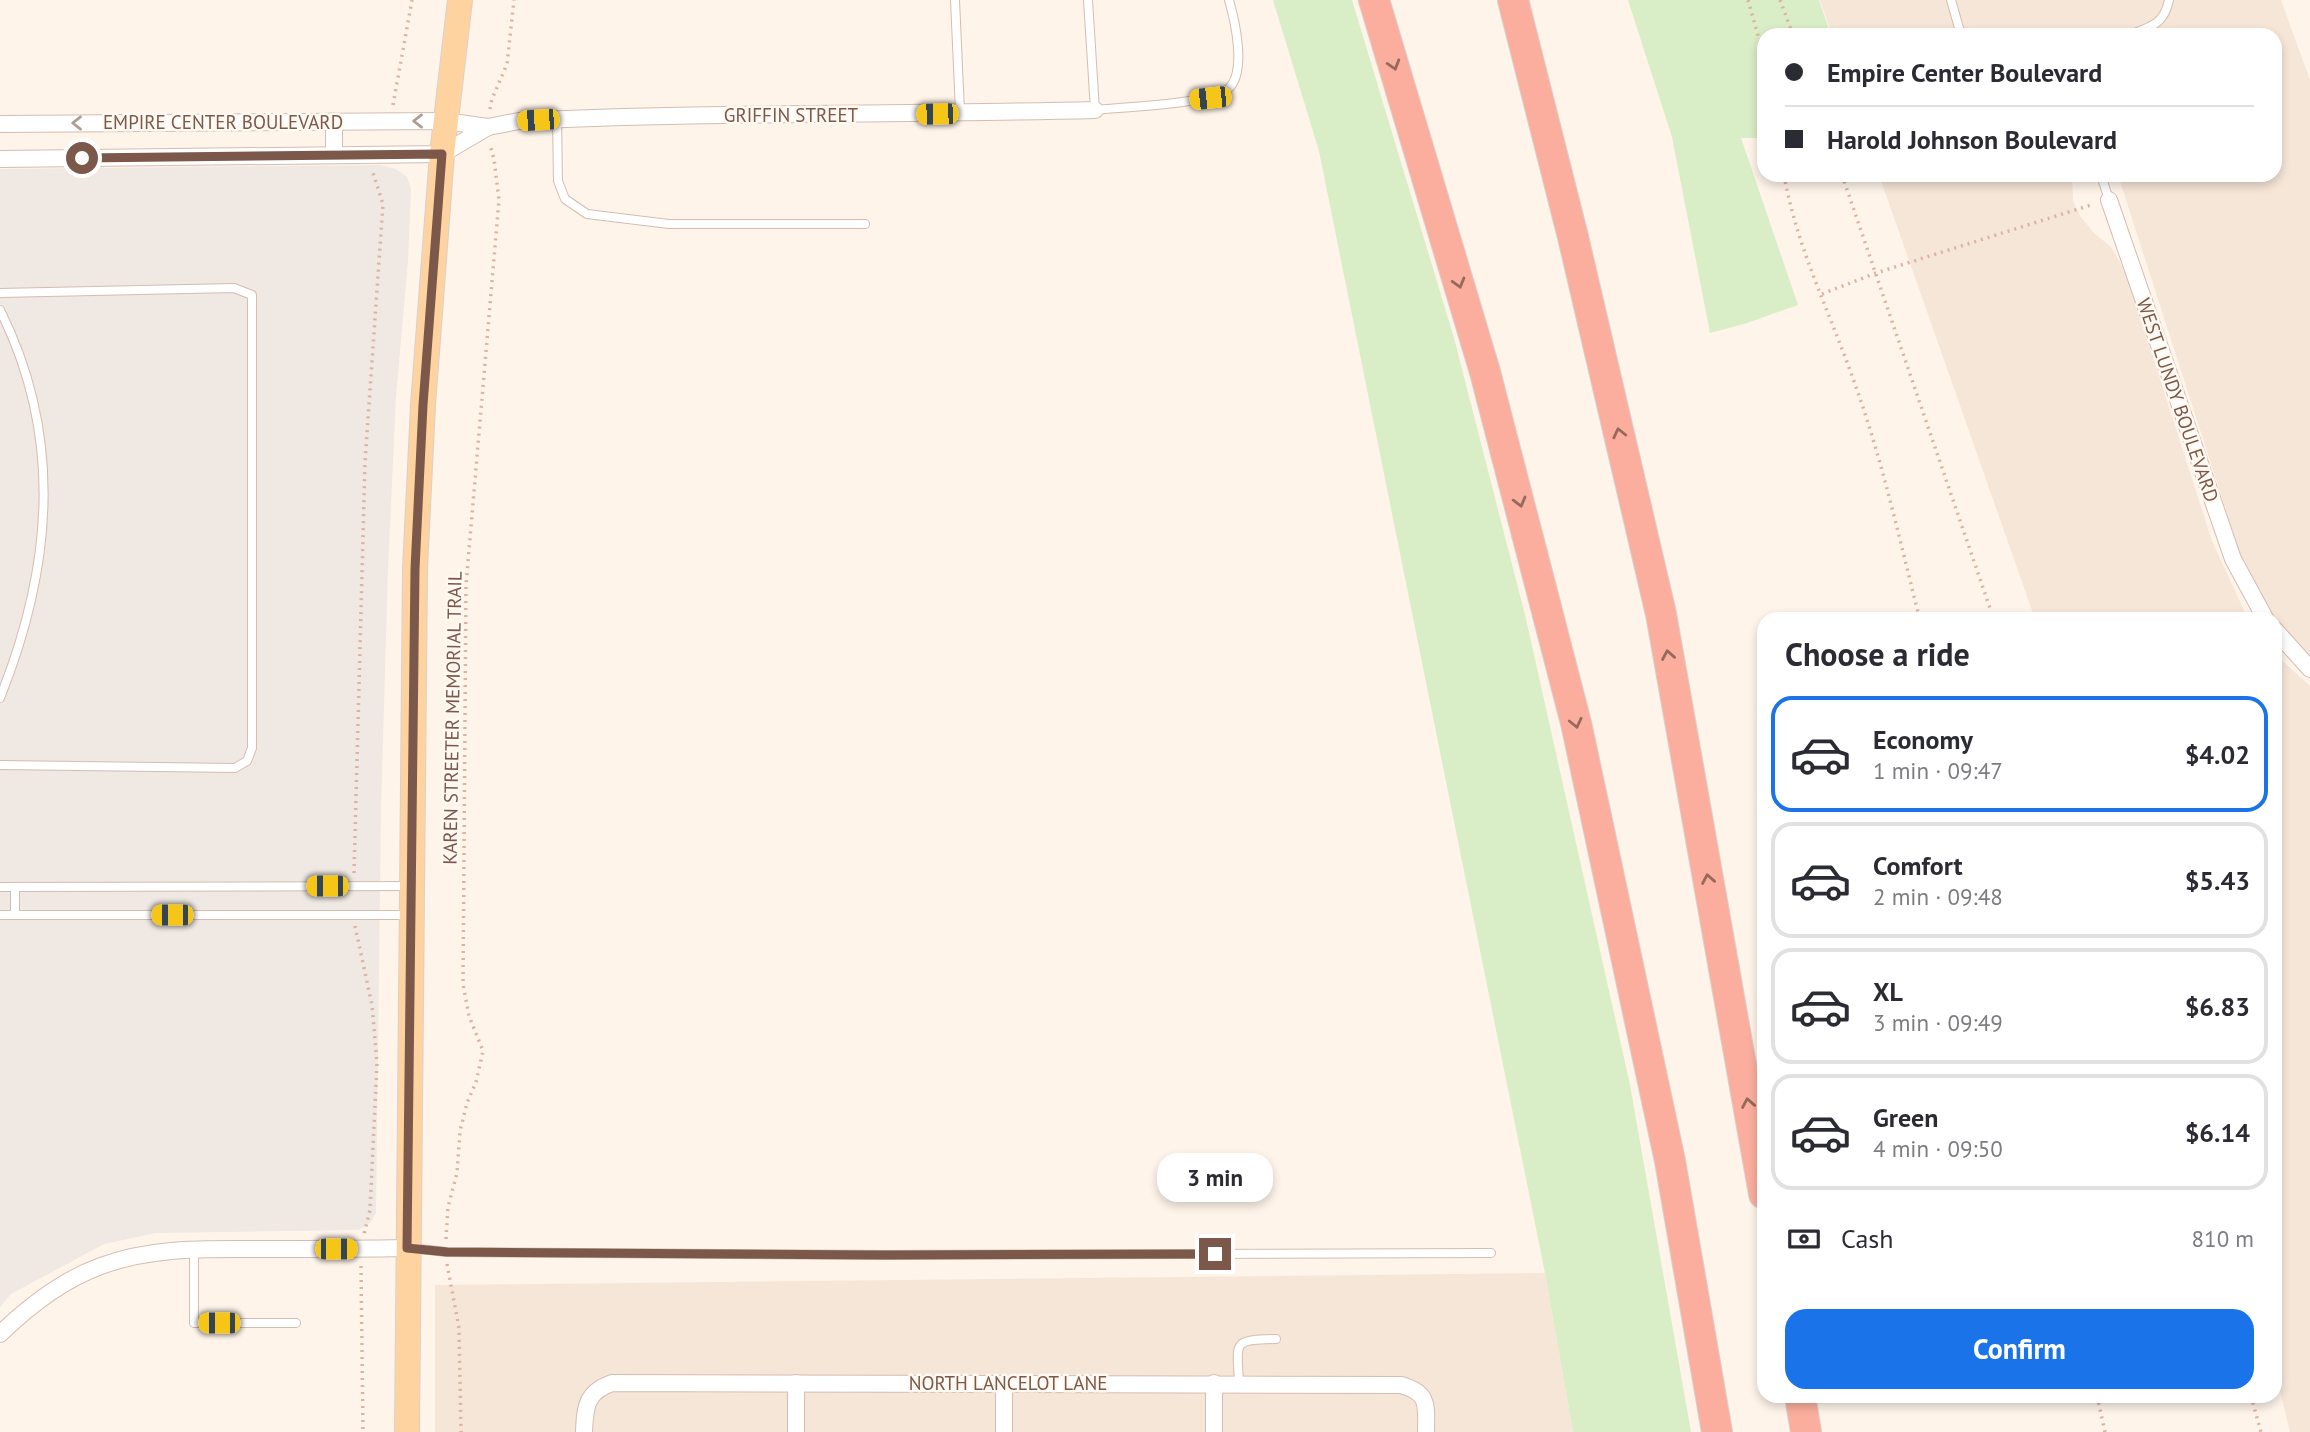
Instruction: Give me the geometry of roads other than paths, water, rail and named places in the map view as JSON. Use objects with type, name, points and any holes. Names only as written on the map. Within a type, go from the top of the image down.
[{"type":"highway","points":[[1374,0],[1485,372],[1576,723],[1670,1161],[1717,1432]]},
{"type":"highway","points":[[1513,0],[1573,237],[1661,614],[1757,1155]]},
{"type":"highway","points":[[1801,1403],[1806,1432]]},
{"type":"main road","points":[[407,1432],[415,569],[423,405],[442,154],[460,0]]},
{"type":"street","name":"GRIFFIN STREET","points":[[445,121],[488,127],[519,121],[729,114],[960,114],[1096,110]]},
{"type":"street","points":[[334,121],[334,155]]},
{"type":"street","name":"EMPIRE CENTER BOULEVARD","points":[[0,124],[445,121]]},
{"type":"street","name":"GRIFFIN STREET","points":[[442,154],[488,127]]},
{"type":"street","name":"EMPIRE CENTER BOULEVARD","points":[[0,159],[442,154]]},
{"type":"street","name":"WEST LUNDY BOULEVARD","points":[[2109,200],[2233,559],[2262,612]]},
{"type":"street","points":[[2282,638],[2310,668]]},
{"type":"street","points":[[0,1334],[50,1292],[99,1266],[129,1257],[194,1249],[407,1248]]},
{"type":"street","name":"NORTH LANCELOT LANE","points":[[584,1432],[589,1400],[596,1390],[612,1383],[1239,1383],[1401,1385],[1420,1392],[1426,1402],[1426,1432]]},
{"type":"street","points":[[796,1383],[796,1432]]},
{"type":"street","points":[[1004,1383],[1004,1432]]},
{"type":"street","points":[[1214,1383],[1214,1432]]},
{"type":"lane","points":[[955,0],[960,114]]},
{"type":"lane","points":[[1088,0],[1096,110],[1210,98],[1229,88],[1237,73],[1238,55],[1235,22],[1229,0]]},
{"type":"lane","points":[[1951,0],[1959,28]]},
{"type":"lane","points":[[2147,28],[2155,25],[2167,13],[2169,0]]},
{"type":"lane","points":[[557,120],[558,181],[565,199],[587,214],[669,224],[865,224]]},
{"type":"lane","name":"WEST LUNDY BOULEVARD","points":[[2103,182],[2109,200]]},
{"type":"lane","points":[[0,293],[234,288],[252,295],[254,444],[252,748],[247,761],[235,768],[0,765]]},
{"type":"lane","points":[[0,310],[28,377],[38,421],[43,488],[43,526],[36,588],[18,653],[0,698]]},
{"type":"lane","points":[[0,887],[411,886]]},
{"type":"lane","points":[[15,887],[15,915]]},
{"type":"lane","points":[[0,915],[411,915]]},
{"type":"lane","points":[[407,1248],[447,1252],[884,1255],[1491,1253]]},
{"type":"lane","points":[[194,1249],[194,1323],[296,1323]]},
{"type":"lane","points":[[1239,1383],[1240,1346],[1247,1339],[1276,1339]]}]
